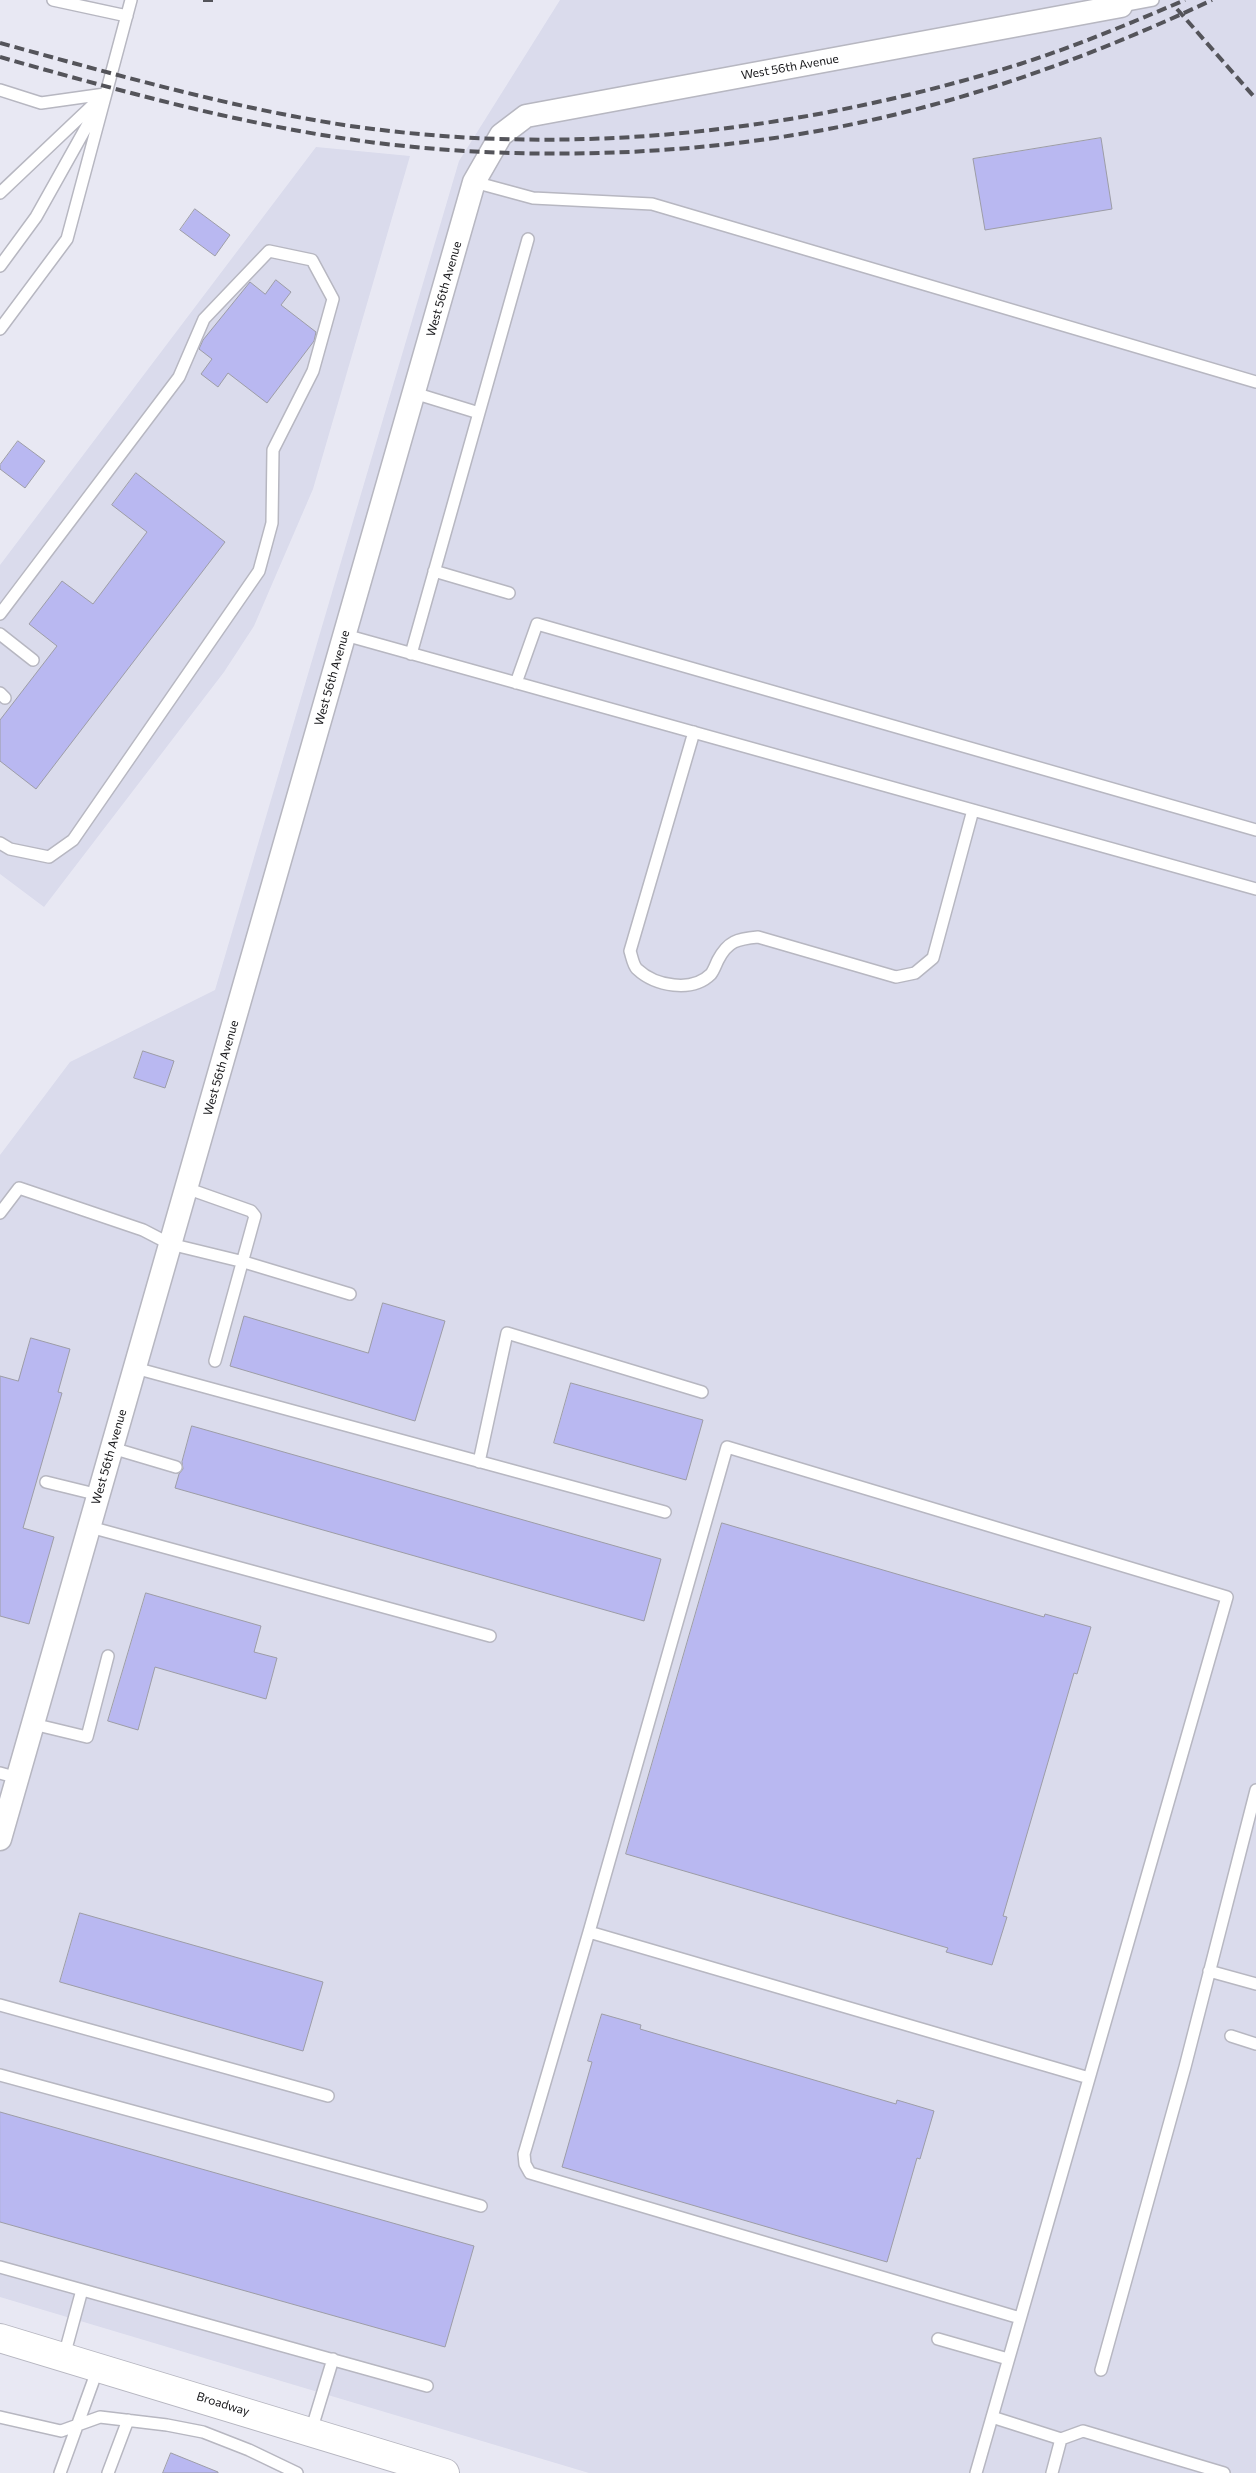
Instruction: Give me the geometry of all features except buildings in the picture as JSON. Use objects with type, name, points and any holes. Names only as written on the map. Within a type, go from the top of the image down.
[{"type":"street","name":"West 56th Avenue","points":[[0,1839],[9,1776],[33,1724],[474,182],[501,135],[526,116],[1121,6]]},
{"type":"street","name":"Broadway","points":[[0,2338],[445,2473]]},
{"type":"lane","points":[[53,0],[127,16]]},
{"type":"lane","points":[[0,329],[67,239],[131,0]]},
{"type":"lane","points":[[1121,6],[1153,0]]},
{"type":"lane","points":[[0,90],[41,103],[105,94]]},
{"type":"lane","points":[[0,193],[105,94]]},
{"type":"lane","points":[[0,266],[36,217],[105,94]]},
{"type":"lane","points":[[474,182],[532,198],[652,204],[1256,382]]},
{"type":"lane","points":[[411,654],[528,239]]},
{"type":"lane","points":[[0,614],[179,377],[204,319],[269,251],[312,260],[334,299],[313,371],[273,450],[272,523],[260,571],[73,840],[50,857],[10,849],[0,844]]},
{"type":"lane","points":[[414,393],[479,412]]},
{"type":"lane","points":[[434,571],[509,592]]},
{"type":"lane","points":[[516,683],[537,624],[1256,830]]},
{"type":"lane","points":[[0,634],[33,660]]},
{"type":"lane","points":[[344,635],[1256,889]]},
{"type":"lane","points":[[694,732],[630,951],[635,967],[648,977],[671,985],[694,984],[711,974],[723,950],[738,938],[758,937],[896,977],[916,973],[934,958],[973,810]]},
{"type":"lane","points":[[0,1212],[19,1188],[143,1230],[170,1244],[244,1262],[350,1294]]},
{"type":"lane","points":[[186,1188],[251,1211],[255,1216],[244,1262],[215,1361]]},
{"type":"lane","points":[[480,1462],[507,1333],[702,1392]]},
{"type":"lane","points":[[135,1368],[665,1512]]},
{"type":"lane","points":[[976,2473],[1227,1598],[727,1446],[524,2154],[525,2164],[530,2173],[1020,2318]]},
{"type":"lane","points":[[112,1448],[176,1467]]},
{"type":"lane","points":[[46,1482],[99,1495]]},
{"type":"lane","points":[[90,1526],[490,1636]]},
{"type":"lane","points":[[33,1724],[87,1737],[108,1656]]},
{"type":"lane","points":[[1100,2370],[1209,1971],[1256,1790]]},
{"type":"lane","points":[[589,1932],[1089,2078]]},
{"type":"lane","points":[[1209,1971],[1256,1984]]},
{"type":"lane","points":[[0,2005],[328,2096]]},
{"type":"lane","points":[[1231,2036],[1256,2044]]},
{"type":"lane","points":[[0,2075],[481,2206]]},
{"type":"lane","points":[[0,2267],[427,2386]]},
{"type":"lane","points":[[64,2356],[82,2290]]},
{"type":"lane","points":[[938,2339],[1008,2359]]},
{"type":"lane","points":[[311,2432],[333,2359]]},
{"type":"lane","points":[[60,2473],[75,2426],[99,2367]]},
{"type":"lane","points":[[0,2417],[61,2432],[100,2417],[167,2424],[203,2432],[249,2450],[297,2473]]},
{"type":"lane","points":[[992,2417],[1061,2439],[1083,2431],[1224,2473]]},
{"type":"lane","points":[[108,2473],[128,2420]]},
{"type":"lane","points":[[1052,2473],[1061,2439]]},
{"type":"shaded area","points":[[560,0],[1256,0],[1256,2473],[589,2473],[0,2297],[0,1155],[70,1062],[215,990],[459,161]]},
{"type":"shaded area","points":[[316,147],[410,156],[313,489],[254,626],[224,672],[44,907],[0,874],[0,565]]},
{"type":"railway","points":[[203,0],[214,0]]},
{"type":"railway","points":[[0,43],[214,99],[301,118],[344,125],[430,135],[515,139],[600,139],[685,133],[770,122],[854,107],[937,88],[1041,57],[1185,0]]},
{"type":"railway","points":[[0,57],[212,113],[341,138],[404,146],[468,151],[600,153],[666,150],[732,144],[796,135],[858,123],[949,100],[1039,72],[1127,38],[1212,0]]},
{"type":"railway","points":[[1177,9],[1256,99]]}]
